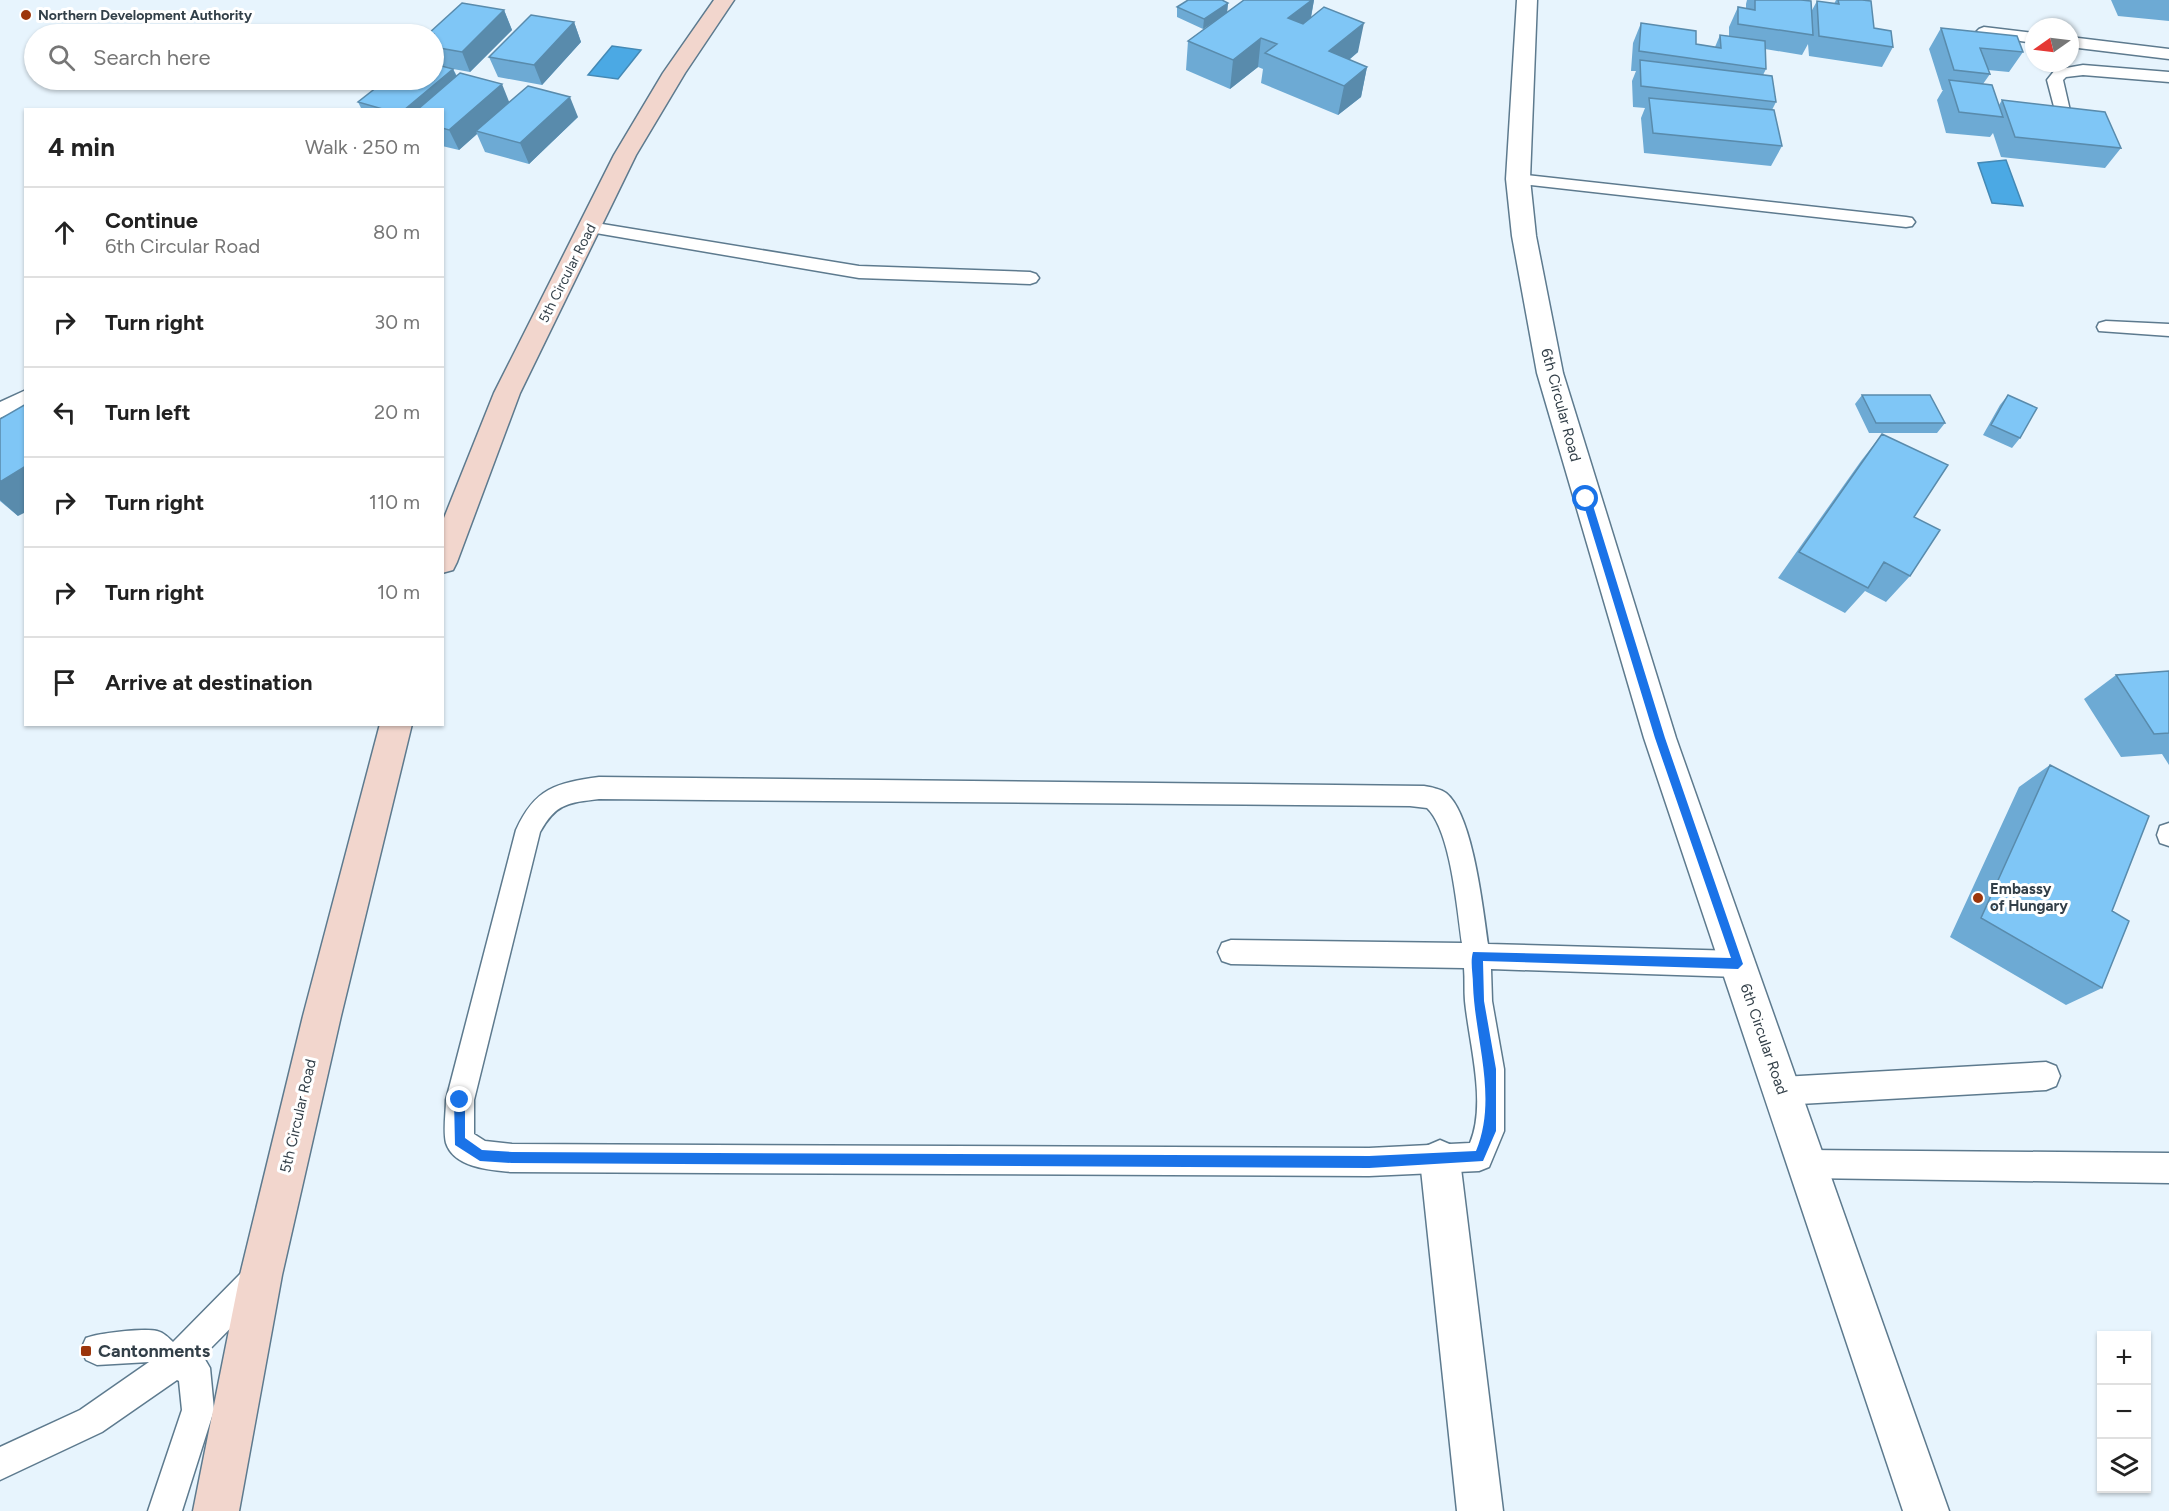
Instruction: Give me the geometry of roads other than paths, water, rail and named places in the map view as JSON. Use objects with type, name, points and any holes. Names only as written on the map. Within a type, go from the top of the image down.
[{"type":"street","name":"5th Circular Road","points":[[444,557],[507,393],[625,155],[674,73],[724,0]]},
{"type":"street","name":"6th Circular Road","points":[[1527,0],[1518,179],[1524,236],[1550,373],[1660,738],[1926,1511]]},
{"type":"street","name":"5th Circular Road","points":[[216,1511],[261,1275],[322,1016],[395,726]]},
{"type":"street","points":[[1440,1160],[1480,1511]]},
{"type":"lane","points":[[1984,32],[2025,37]]},
{"type":"lane","points":[[2079,43],[2169,54]]},
{"type":"lane","points":[[2063,115],[2055,80],[2061,73],[2083,70],[2169,77]]},
{"type":"lane","points":[[1518,179],[1906,222]]},
{"type":"lane","points":[[590,227],[859,272],[1030,278]]},
{"type":"lane","points":[[2106,327],[2169,330]]},
{"type":"lane","points":[[0,411],[24,398]]},
{"type":"lane","points":[[599,788],[1410,795],[1437,800],[1454,827],[1477,956],[1479,1001],[1490,1069],[1490,1131],[1479,1157],[1369,1162],[512,1158],[480,1155],[460,1141],[460,1100],[528,830],[542,805],[562,793],[599,788]]},
{"type":"lane","points":[[1231,952],[1477,956],[1738,964]]},
{"type":"lane","points":[[1782,1091],[2046,1076]]},
{"type":"lane","points":[[1806,1164],[2169,1168]]},
{"type":"lane","points":[[0,1464],[91,1421],[173,1364],[261,1275]]},
{"type":"lane","points":[[97,1349],[155,1346],[173,1364],[194,1368],[198,1410],[165,1511]]},
{"type":"water","points":[[612,46],[641,50],[618,79],[588,75]]},
{"type":"water","points":[[2006,160],[2023,206],[1992,203],[1978,163]]},
{"type":"place","name":"Northern Development Authority","points":[[26,15]]},
{"type":"place","name":"Embassy of Hungary","points":[[1978,898]]},
{"type":"place","name":"Cantonments","points":[[86,1351]]}]
